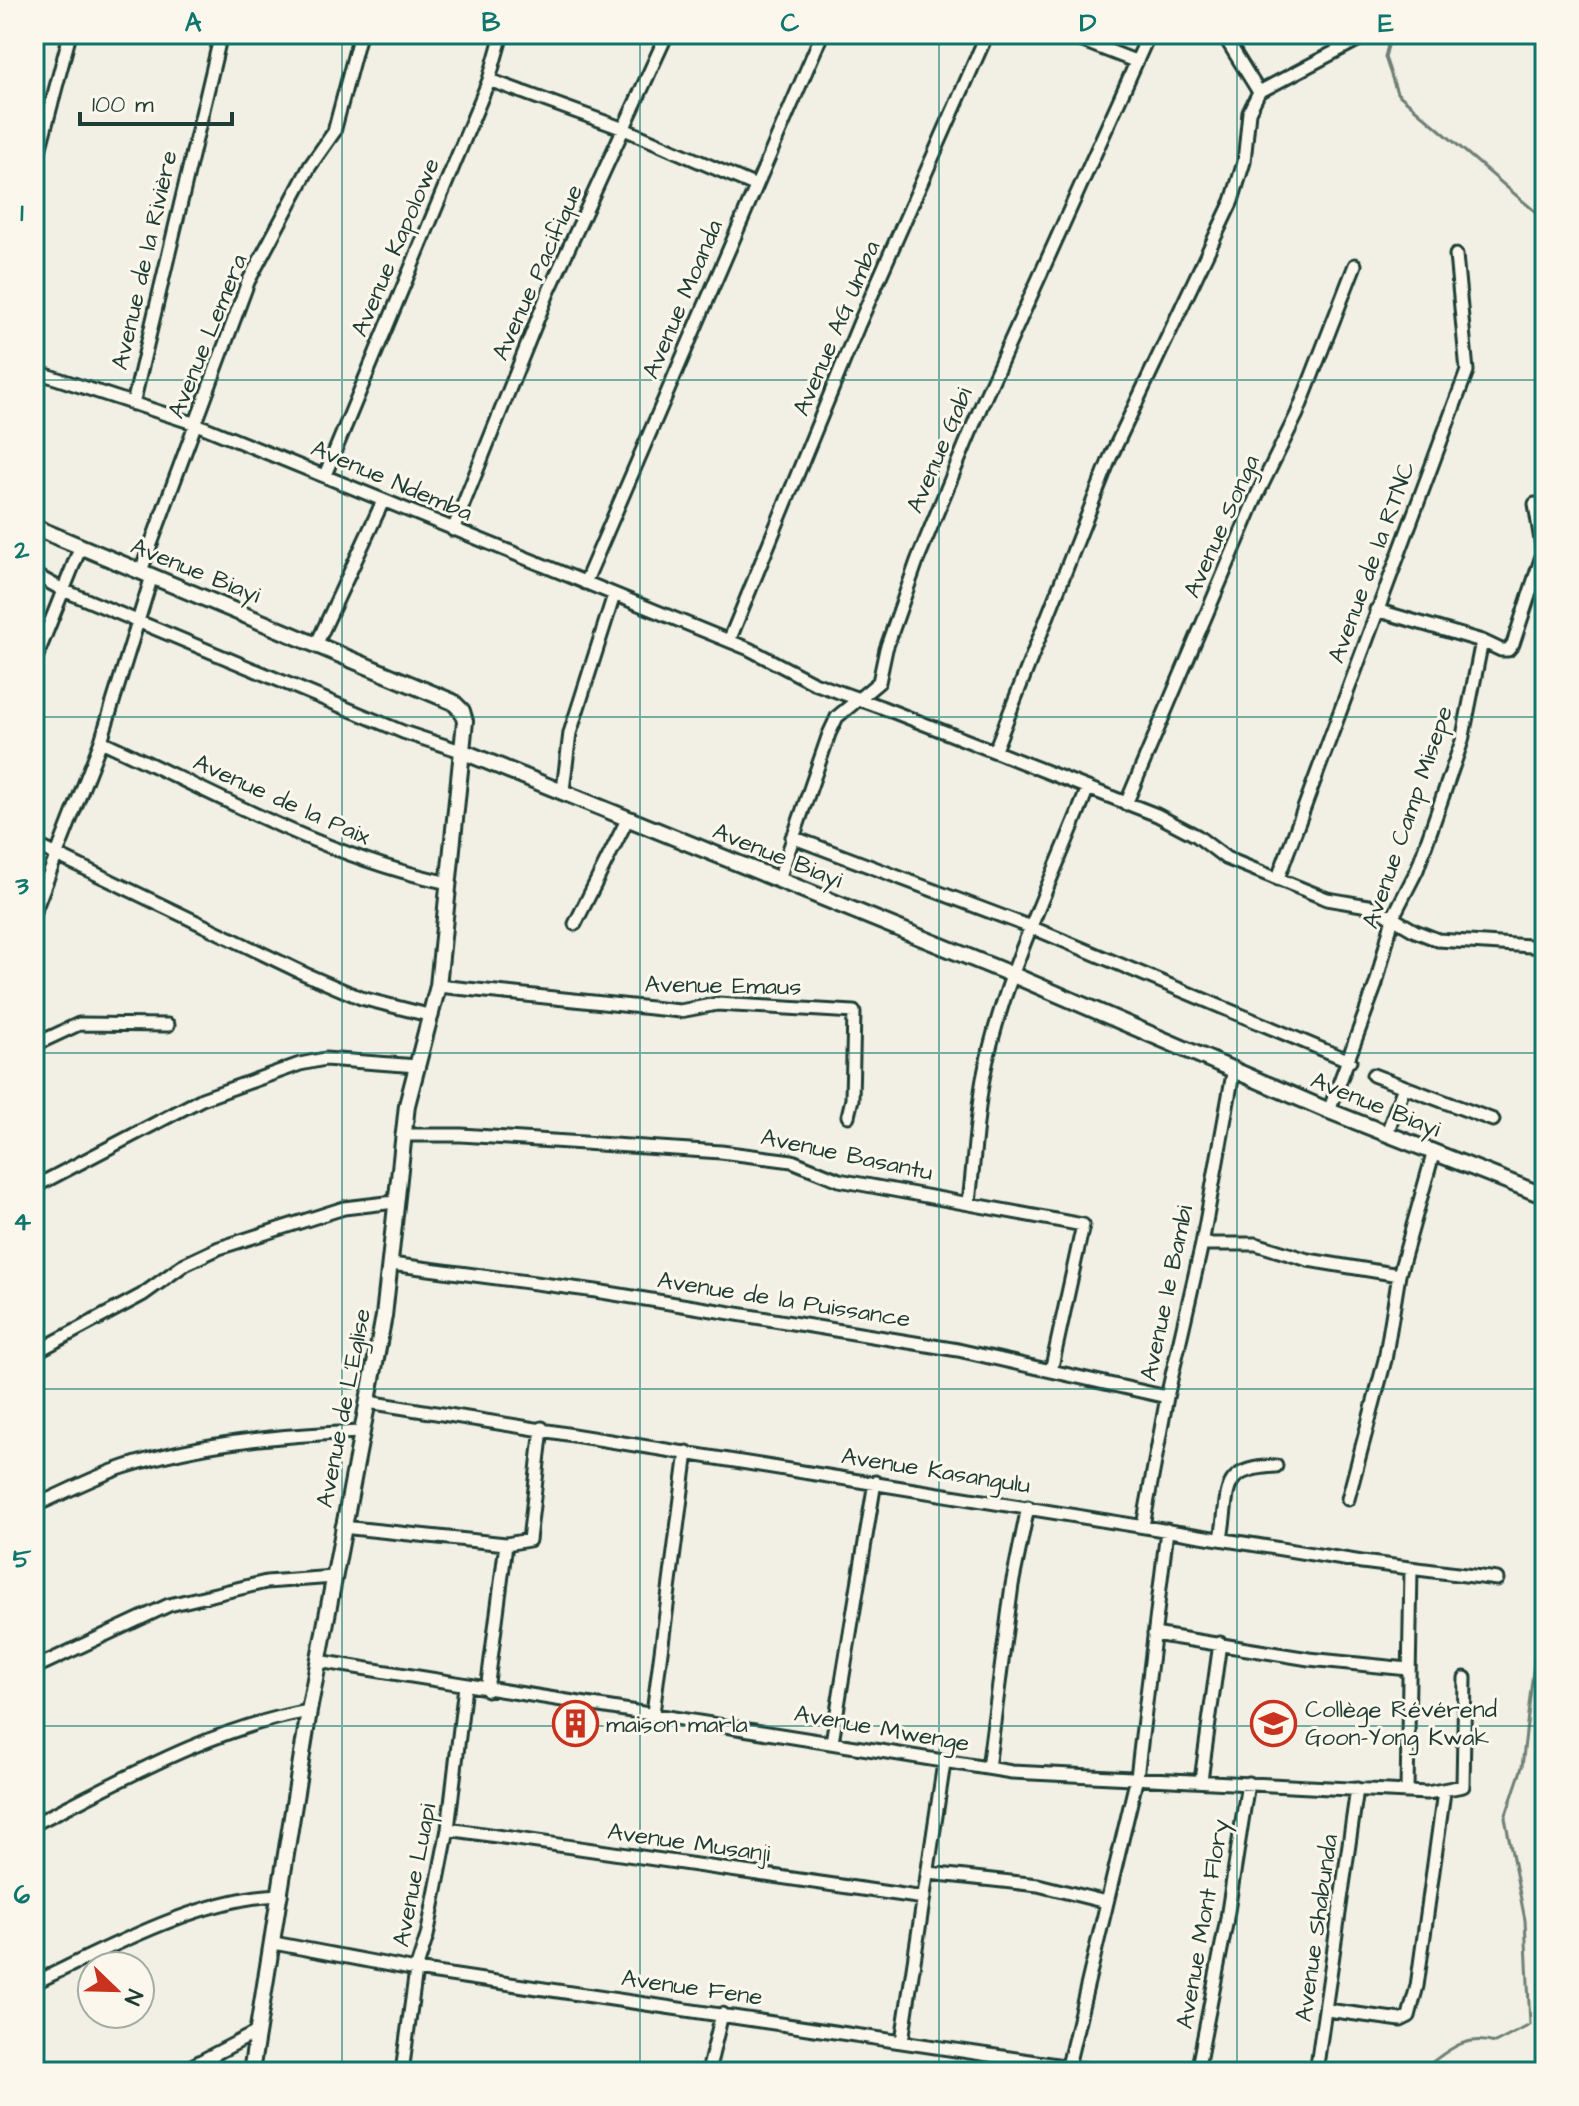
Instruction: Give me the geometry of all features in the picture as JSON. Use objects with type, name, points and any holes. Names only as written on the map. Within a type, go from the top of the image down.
[{"type":"street","points":[[34,170],[70,34]]},
{"type":"street","name":"Avenue de la Rivière","points":[[133,404],[221,34]]},
{"type":"street","name":"Avenue Lemera","points":[[34,913],[101,741],[138,620],[146,574],[248,282],[310,166],[334,132],[360,34]]},
{"type":"street","name":"Avenue Kapolowe","points":[[325,475],[489,80],[502,34]]},
{"type":"street","name":"Avenue Pacifique","points":[[453,530],[548,293],[667,34]]},
{"type":"street","name":"Avenue Moanda","points":[[585,583],[754,185],[822,34]]},
{"type":"street","name":"Avenue AG Umba","points":[[729,641],[859,324],[987,34]]},
{"type":"street","points":[[1065,34],[1135,61]]},
{"type":"street","name":"Avenue Gabi","points":[[779,879],[837,717],[879,682],[886,649],[946,489],[1149,34]]},
{"type":"street","points":[[1223,34],[1259,92]]},
{"type":"street","points":[[995,750],[1110,458],[1232,201],[1244,162],[1249,112],[1259,92],[1369,34]]},
{"type":"street","points":[[489,80],[624,129],[754,185]]},
{"type":"street","name":"Avenue de la RTNC","points":[[1278,878],[1467,371],[1456,255]]},
{"type":"street","name":"Avenue Songa","points":[[1126,804],[1257,495],[1297,414],[1355,265]]},
{"type":"street","name":"Avenue Ndemba","points":[[34,371],[196,424],[325,475],[729,641],[857,701],[995,750],[1087,790],[1169,820],[1226,858],[1327,899],[1367,904],[1438,940],[1545,947]]},
{"type":"street","points":[[317,643],[383,501]]},
{"type":"street","points":[[1376,610],[1508,650],[1521,623],[1543,553],[1535,504]]},
{"type":"street","name":"Avenue Biayi","points":[[34,527],[317,643],[459,706],[465,721],[464,752],[1013,975],[1329,1111],[1545,1196]]},
{"type":"street","points":[[34,663],[81,546]]},
{"type":"street","points":[[34,574],[63,590],[335,705],[464,752]]},
{"type":"street","points":[[563,790],[570,733],[614,595]]},
{"type":"street","name":"Avenue Camp Misepe","points":[[1329,1111],[1376,984],[1393,917],[1417,870],[1462,741],[1482,641]]},
{"type":"street","name":"Avenue de la Paix","points":[[101,741],[340,852],[391,871],[449,883]]},
{"type":"street","name":"Avenue de L'Eglise","points":[[251,2072],[309,1711],[391,1264],[402,1135],[438,986],[464,752]]},
{"type":"street","points":[[969,1202],[983,1080],[1013,975],[1087,790]]},
{"type":"street","points":[[575,924],[628,818]]},
{"type":"street","points":[[792,837],[1033,928],[1350,1061]]},
{"type":"street","points":[[34,844],[347,992],[432,1016]]},
{"type":"street","name":"Avenue Emaus","points":[[438,986],[680,1011],[717,1004],[854,1012],[852,1099],[848,1116]]},
{"type":"street","points":[[34,1045],[79,1024],[168,1025]]},
{"type":"street","points":[[34,1187],[202,1099],[300,1064],[325,1059],[417,1066]]},
{"type":"street","name":"Avenue le Bambi","points":[[1143,1526],[1167,1397],[1202,1244],[1234,1068]]},
{"type":"street","points":[[1373,1075],[1493,1120]]},
{"type":"street","points":[[1387,1133],[1404,1087]]},
{"type":"street","name":"Avenue Basantu","points":[[402,1135],[461,1135],[735,1154],[792,1161],[839,1180],[1084,1226],[1051,1371]]},
{"type":"street","points":[[1348,1499],[1385,1360],[1399,1275],[1434,1151]]},
{"type":"street","points":[[34,1353],[142,1295],[185,1264],[219,1248],[344,1208],[395,1202]]},
{"type":"street","points":[[1202,1244],[1256,1244],[1308,1260],[1399,1275]]},
{"type":"street","name":"Avenue de la Puissance","points":[[391,1264],[596,1291],[958,1350],[1167,1397]]},
{"type":"street","name":"Avenue Kasangulu","points":[[368,1402],[1411,1569],[1497,1579]]},
{"type":"street","points":[[342,1527],[506,1544],[529,1540],[542,1428]]},
{"type":"street","points":[[34,1506],[104,1474],[170,1454],[292,1434],[361,1432]]},
{"type":"street","points":[[653,1713],[687,1452]]},
{"type":"street","points":[[1221,1539],[1231,1483],[1236,1473],[1248,1468],[1276,1466]]},
{"type":"street","points":[[832,1742],[875,1482]]},
{"type":"street","points":[[988,1768],[1012,1585],[1028,1507]]},
{"type":"street","points":[[1068,2066],[1137,1777],[1167,1530]]},
{"type":"street","points":[[487,1690],[506,1544]]},
{"type":"street","points":[[1407,1790],[1411,1569]]},
{"type":"street","points":[[34,1668],[169,1605],[266,1582],[334,1577]]},
{"type":"street","points":[[1154,1634],[1309,1659],[1408,1669]]},
{"type":"street","points":[[1201,1780],[1220,1643]]},
{"type":"street","name":"Avenue Mwenge","points":[[318,1661],[832,1742],[944,1763],[1048,1775],[1444,1792]]},
{"type":"street","points":[[1327,2010],[1401,2020],[1409,2016],[1417,1986],[1444,1792],[1463,1786],[1465,1678]]},
{"type":"street","name":"Avenue Luapi","points":[[402,2072],[416,1970],[427,1936],[448,1829],[465,1686]]},
{"type":"street","points":[[34,1824],[151,1764],[279,1716],[309,1711]]},
{"type":"street","points":[[902,2041],[944,1763]]},
{"type":"street","name":"Avenue Mont Flory","points":[[1197,2072],[1226,1924],[1248,1783]]},
{"type":"street","name":"Avenue Shabunda","points":[[1316,2072],[1357,1789]]},
{"type":"street","name":"Avenue Musanji","points":[[448,1829],[924,1898]]},
{"type":"street","points":[[929,1873],[1038,1885],[1106,1902]]},
{"type":"street","points":[[34,1983],[180,1919],[242,1899],[281,1895]]},
{"type":"street","name":"Avenue Fene","points":[[274,1943],[416,1970],[1104,2072]]},
{"type":"street","points":[[708,2072],[722,2014]]},
{"type":"street","points":[[180,2072],[257,2032]]},
{"type":"waterway","points":[[1391,34],[1385,57],[1397,93],[1545,220]]},
{"type":"waterway","points":[[1418,2072],[1463,2043],[1495,2043],[1530,2025],[1525,1920],[1505,1818],[1522,1767],[1537,1636],[1545,1614]]},
{"type":"place","name":"Collège Révérend Goon-Yong Kwak","points":[[1274,1723]]},
{"type":"place","name":"maison marla","points":[[575,1724]]}]
